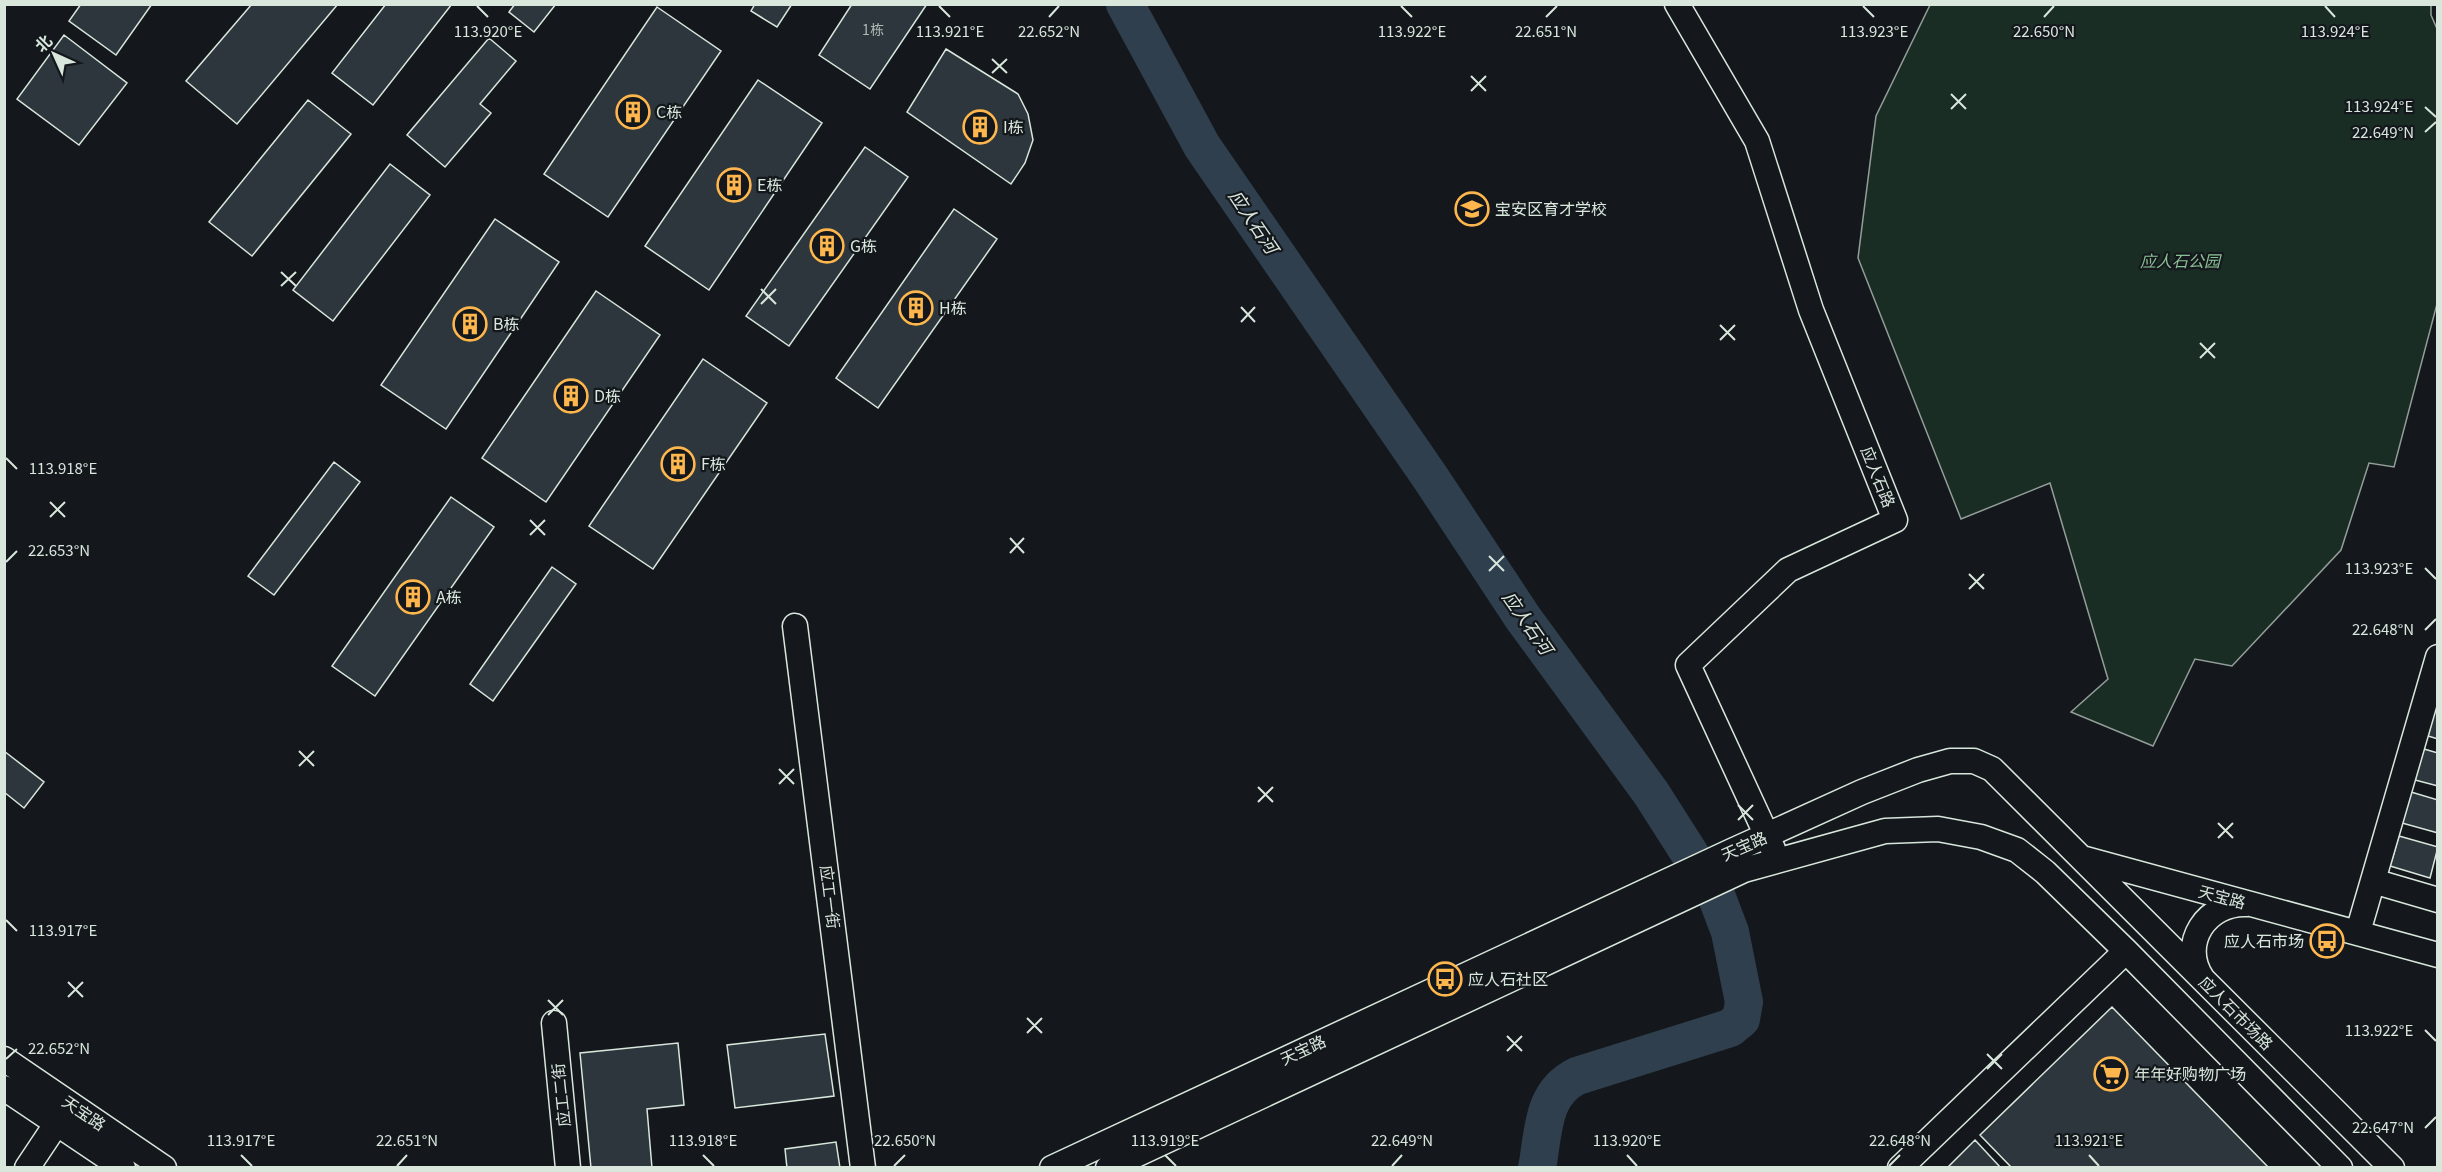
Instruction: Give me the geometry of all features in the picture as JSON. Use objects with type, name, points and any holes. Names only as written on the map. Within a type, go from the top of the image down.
[{"type":"street","name":"应人石路","points":[[1677,4],[1757,141],[1811,310],[1895,520],[1788,570],[1688,666],[1777,860]]},
{"type":"street","name":"应工一街","points":[[795,626],[863,1167]]},
{"type":"street","points":[[2358,932],[2432,694],[2438,657]]},
{"type":"street","name":"天宝路","points":[[1108,1167],[1738,860],[1766,835],[1862,792],[1950,760],[1974,761],[1992,769],[2079,858],[2438,955]]},
{"type":"street","name":"天宝路","points":[[1738,860],[1777,860],[1885,831],[1938,829],[1981,837],[2017,850],[2045,872]]},
{"type":"street","name":"应人石市场路","points":[[2079,858],[2392,1167]]},
{"type":"street","name":"应人石市场路","points":[[2045,872],[2340,1167]]},
{"type":"street","points":[[2373,881],[2438,900]]},
{"type":"street","name":"天宝路","points":[[1052,1167],[1668,893]]},
{"type":"street","points":[[2206,983],[2197,969],[2193,956],[2194,942],[2199,928],[2211,914],[2223,907],[2237,904],[2252,905]]},
{"type":"street","points":[[1900,1167],[2126,951]]},
{"type":"street","name":"应工二街","points":[[554,1023],[568,1167]]},
{"type":"street","name":"天宝路","points":[[4,1059],[164,1167]]},
{"type":"street","name":"天宝路","points":[[4,1088],[123,1167]]},
{"type":"street","points":[[27,1167],[57,1123]]},
{"type":"green space","name":"应人石公园","points":[[1930,5],[2431,5],[2431,15],[2438,31],[2437,304],[2394,467],[2369,463],[2341,550],[2232,666],[2195,659],[2153,746],[2071,712],[2108,679],[2050,483],[1961,519],[1858,258],[1876,116]]},
{"type":"building","points":[[81,4],[152,4],[116,55],[69,21]]},
{"type":"building","points":[[252,4],[338,4],[237,124],[186,81]]},
{"type":"building","points":[[386,4],[452,4],[373,105],[332,73]]},
{"type":"building","points":[[515,4],[556,4],[534,32],[509,12]]},
{"type":"building","points":[[755,4],[792,4],[777,27],[751,11]]},
{"type":"building","points":[[852,4],[927,4],[870,89],[819,55]]},
{"type":"building","name":"C栋","points":[[657,7],[721,51],[608,217],[544,174]]},
{"type":"building","points":[[64,35],[127,83],[79,145],[17,99]]},
{"type":"building","points":[[489,38],[516,61],[480,104],[491,113],[445,167],[407,135]]},
{"type":"building","name":"I栋","points":[[946,49],[1018,94],[1028,114],[1033,140],[1025,163],[1011,184],[907,112]]},
{"type":"building","name":"E栋","points":[[758,80],[822,123],[709,290],[645,246]]},
{"type":"building","points":[[308,100],[351,134],[252,256],[209,222]]},
{"type":"building","name":"G栋","points":[[865,147],[908,177],[789,346],[746,316]]},
{"type":"building","points":[[390,164],[430,195],[333,321],[293,290]]},
{"type":"building","name":"H栋","points":[[954,209],[997,239],[878,408],[836,378]]},
{"type":"building","name":"B栋","points":[[495,219],[559,262],[446,429],[381,385]]},
{"type":"building","name":"D栋","points":[[596,291],[660,335],[546,502],[482,458]]},
{"type":"building","name":"F栋","points":[[703,359],[767,403],[653,569],[589,526]]},
{"type":"building","points":[[334,462],[360,482],[274,595],[248,576]]},
{"type":"building","name":"A栋","points":[[451,497],[494,527],[375,696],[332,666]]},
{"type":"building","points":[[552,567],[576,584],[493,701],[470,684]]},
{"type":"building","points":[[2436,706],[2438,706],[2438,739],[2428,736]]},
{"type":"building","points":[[2424,749],[2438,753],[2438,786],[2415,780]]},
{"type":"building","points":[[4,751],[44,782],[24,808],[4,792]]},
{"type":"building","points":[[2411,792],[2438,800],[2438,833],[2402,823]]},
{"type":"building","points":[[2399,836],[2438,847],[2430,878],[2390,866]]},
{"type":"building","name":"年年好购物广场","points":[[2112,1007],[2269,1168],[2012,1168],[1980,1135]]},
{"type":"building","points":[[825,1034],[834,1096],[735,1108],[727,1045]]},
{"type":"building","points":[[678,1043],[684,1105],[647,1109],[652,1168],[591,1168],[580,1053]]},
{"type":"building","points":[[1975,1140],[2001,1168],[1947,1168]]},
{"type":"building","points":[[836,1142],[840,1168],[787,1168],[785,1149]]},
{"type":"waterway","name":"应人石河","points":[[1125,4],[1202,146],[1432,480],[1523,618],[1651,793],[1716,895],[1730,932],[1744,1002],[1741,1019],[1730,1028],[1577,1076],[1565,1084],[1550,1104],[1546,1115],[1537,1168]]},
{"type":"place","name":"C栋","points":[[633,112]]},
{"type":"place","name":"I栋","points":[[980,127]]},
{"type":"place","name":"E栋","points":[[734,185]]},
{"type":"place","name":"宝安区育才学校","points":[[1472,209]]},
{"type":"place","name":"G栋","points":[[827,246]]},
{"type":"place","name":"H栋","points":[[916,308]]},
{"type":"place","name":"B栋","points":[[470,324]]},
{"type":"place","name":"D栋","points":[[571,396]]},
{"type":"place","name":"F栋","points":[[678,464]]},
{"type":"place","name":"A栋","points":[[413,597]]},
{"type":"place","name":"应人石市场","points":[[2327,941]]},
{"type":"place","name":"应人石社区","points":[[1445,979]]},
{"type":"place","name":"年年好购物广场","points":[[2111,1074]]}]
